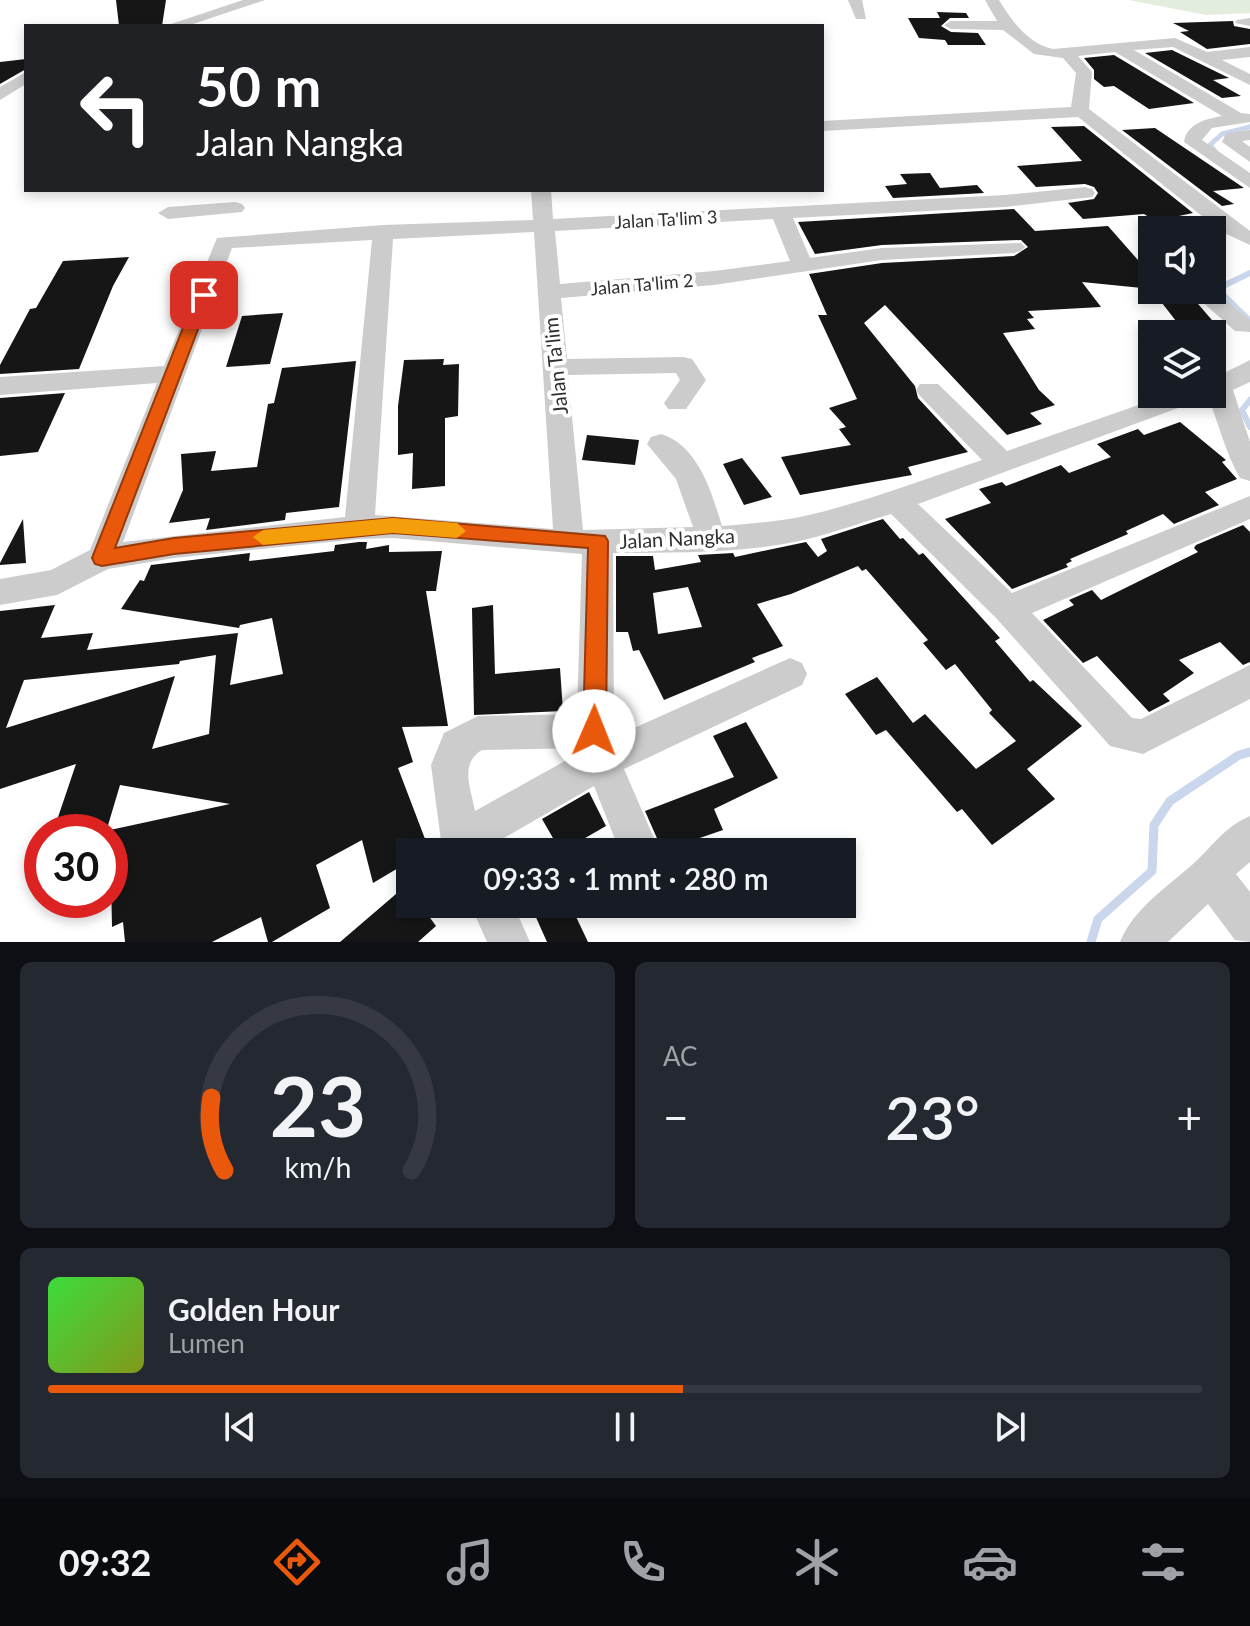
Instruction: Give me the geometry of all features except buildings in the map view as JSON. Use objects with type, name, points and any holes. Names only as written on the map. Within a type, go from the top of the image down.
[{"type":"street","points":[[179,24],[258,0]]},
{"type":"street","points":[[855,0],[861,16]]},
{"type":"street","points":[[992,0],[1007,26],[1039,51],[1067,53],[1172,42],[1250,80]]},
{"type":"street","points":[[951,25],[1007,26]]},
{"type":"street","points":[[1118,47],[1243,118]]},
{"type":"street","points":[[1207,57],[1250,52]]},
{"type":"street","points":[[1067,53],[1084,72],[1080,99],[1082,112]]},
{"type":"street","points":[[0,95],[24,78]]},
{"type":"street","points":[[824,126],[1082,112],[1229,228],[1250,239]]},
{"type":"street","points":[[1243,118],[1207,124],[1194,135],[1193,142],[1250,182]]},
{"type":"street","points":[[1250,135],[1232,137],[1231,142],[1250,156]]},
{"type":"street","name":"Jalan Ta'lim","points":[[541,192],[554,367],[584,542],[598,746]]},
{"type":"street","name":"Jalan Ta'lim 3","points":[[224,242],[383,231],[786,213],[1085,193]]},
{"type":"street","points":[[1050,196],[1070,216]]},
{"type":"street","points":[[102,558],[238,199],[168,213]]},
{"type":"street","points":[[786,213],[782,217],[789,240],[802,263]]},
{"type":"street","points":[[359,527],[383,231]]},
{"type":"street","name":"Jalan Ta'lim 2","points":[[548,292],[736,274],[882,254],[1014,247]]},
{"type":"street","points":[[1218,304],[1246,325]]},
{"type":"street","points":[[554,367],[683,365],[693,380],[677,403]]},
{"type":"street","name":"Jalan Nangka","points":[[1226,381],[1250,368]]},
{"type":"street","points":[[0,386],[173,374]]},
{"type":"street","points":[[929,390],[1001,462]]},
{"type":"street","name":"Jalan Nangka","points":[[0,592],[57,582],[102,558],[174,546],[359,527],[393,526],[584,542],[711,539],[808,527],[896,501],[1157,408]]},
{"type":"street","points":[[1219,408],[1250,471]]},
{"type":"street","points":[[661,444],[680,458],[691,474],[711,539]]},
{"type":"street","points":[[896,501],[1008,609],[1127,736],[1143,737],[1250,681]]},
{"type":"street","points":[[1008,609],[1250,507]]},
{"type":"street","points":[[476,838],[598,746],[790,674]]},
{"type":"street","points":[[462,838],[449,765],[457,745],[478,733],[598,746]]},
{"type":"street","points":[[598,746],[634,838]]},
{"type":"street","points":[[1141,942],[1156,923],[1250,836]]},
{"type":"street","points":[[1211,875],[1250,925]]},
{"type":"street","points":[[498,918],[509,942]]},
{"type":"green space","points":[[1129,0],[1250,0],[1250,13],[1206,15]]},
{"type":"waterway","points":[[1215,151],[1210,145],[1222,134],[1250,127]]},
{"type":"waterway","points":[[1250,273],[1217,289],[1250,321]]},
{"type":"waterway","points":[[1250,400],[1242,410],[1250,427]]},
{"type":"waterway","points":[[1091,942],[1098,919],[1152,871],[1154,825],[1170,801],[1239,755],[1250,752]]},
{"type":"slow traffic","points":[[263,537],[359,527],[457,531]]},
{"type":"route","points":[[204,295],[102,558],[174,546],[359,527],[393,526],[569,542],[598,541],[594,731]]}]
